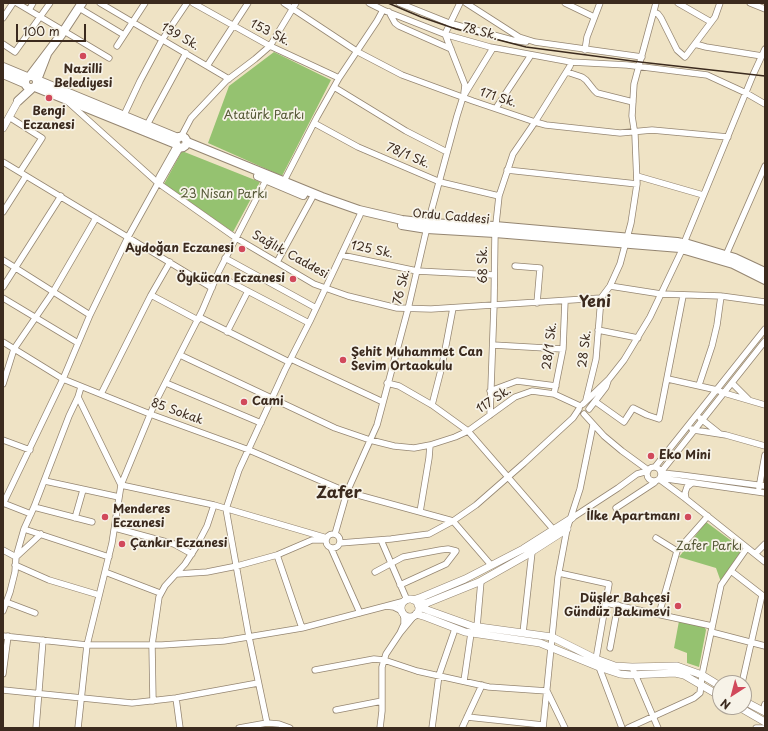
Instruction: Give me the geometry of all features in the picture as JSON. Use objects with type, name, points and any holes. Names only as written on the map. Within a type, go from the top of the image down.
[{"type":"main road","points":[[18,101],[46,54],[64,31],[81,5]]},
{"type":"main road","points":[[3,67],[30,82]]},
{"type":"main road","points":[[3,74],[30,82]]},
{"type":"main road","name":"Ordu Caddesi","points":[[30,82],[124,115],[238,168],[284,181],[358,210],[428,226]]},
{"type":"main road","name":"Ordu Caddesi","points":[[30,82],[64,99],[181,142]]},
{"type":"main road","name":"Ordu Caddesi","points":[[267,177],[312,198],[360,215],[428,226],[495,230],[683,246],[726,255],[765,272]]},
{"type":"main road","name":"Ordu Caddesi","points":[[683,246],[733,264],[765,280]]},
{"type":"street","points":[[3,18],[13,3]]},
{"type":"street","points":[[18,3],[109,58]]},
{"type":"street","points":[[29,10],[33,3]]},
{"type":"street","points":[[3,44],[15,52],[50,3]]},
{"type":"street","name":"139 Sk.","points":[[100,3],[229,79]]},
{"type":"street","points":[[117,46],[145,3]]},
{"type":"street","points":[[124,115],[162,40],[187,3]]},
{"type":"street","name":"153 Sk.","points":[[193,3],[270,46],[339,78]]},
{"type":"street","points":[[207,66],[248,3]]},
{"type":"street","name":"171 Sk.","points":[[284,3],[358,52],[402,74],[535,122],[546,125],[620,133],[652,130],[728,137]]},
{"type":"street","points":[[31,514],[3,504],[63,379],[90,315],[128,237],[158,183],[159,177],[201,107],[229,79],[270,46],[296,3]]},
{"type":"street","points":[[284,181],[339,78],[358,52],[383,10],[369,3]]},
{"type":"street","points":[[399,3],[450,23],[512,40],[642,57]]},
{"type":"street","points":[[460,3],[445,34],[465,85],[464,97]]},
{"type":"street","points":[[466,3],[519,37],[535,42]]},
{"type":"street","points":[[565,3],[594,17]]},
{"type":"street","points":[[585,50],[586,40],[600,3]]},
{"type":"street","points":[[601,298],[610,286],[620,264],[627,241],[637,184],[632,116],[634,84],[656,3]]},
{"type":"street","points":[[678,3],[711,22]]},
{"type":"street","points":[[654,12],[661,18],[677,50],[685,57],[715,17],[720,3]]},
{"type":"street","points":[[750,3],[765,9]]},
{"type":"street","points":[[81,5],[124,35]]},
{"type":"street","name":"78 Sk.","points":[[383,10],[445,34],[493,48],[571,62],[638,67],[707,75],[746,93],[765,104]]},
{"type":"street","points":[[389,12],[395,23],[399,26],[451,49]]},
{"type":"street","points":[[695,44],[762,56]]},
{"type":"street","name":"76 Sk.","points":[[335,534],[347,492],[377,425],[457,116],[464,97],[493,48]]},
{"type":"street","points":[[584,409],[624,360],[650,317],[683,246],[757,65],[765,49]]},
{"type":"street","points":[[147,125],[186,53]]},
{"type":"street","points":[[496,108],[531,55]]},
{"type":"street","name":"68 Sk.","points":[[490,415],[495,230],[499,196],[513,154],[567,72],[571,62]]},
{"type":"street","points":[[757,65],[765,66]]},
{"type":"street","points":[[567,72],[582,77],[597,93],[633,102]]},
{"type":"street","points":[[334,87],[406,131],[447,152]]},
{"type":"street","name":"Sağlık Caddesi","points":[[64,99],[158,183],[236,238],[314,284],[348,296],[397,308],[408,309],[453,308],[601,298]]},
{"type":"street","points":[[3,128],[18,101]]},
{"type":"street","points":[[9,117],[42,138],[20,172]]},
{"type":"street","name":"78/1 Sk.","points":[[314,123],[358,147],[440,182],[499,196]]},
{"type":"street","points":[[3,162],[212,288]]},
{"type":"street","points":[[726,255],[765,166]]},
{"type":"street","points":[[507,170],[637,184]]},
{"type":"street","points":[[3,212],[26,176]]},
{"type":"street","points":[[636,176],[703,195]]},
{"type":"street","points":[[78,728],[80,698],[87,644],[109,557],[121,485],[150,414],[198,319],[217,275],[267,177]]},
{"type":"street","points":[[3,287],[61,196]]},
{"type":"street","points":[[277,262],[312,198]]},
{"type":"street","points":[[267,722],[249,637],[226,509],[239,470],[360,215]]},
{"type":"street","points":[[3,384],[14,349],[53,292],[96,218]]},
{"type":"street","name":"125 Sk.","points":[[341,255],[417,271],[494,275]]},
{"type":"street","points":[[226,258],[316,308]]},
{"type":"street","points":[[3,260],[90,315]]},
{"type":"street","points":[[101,394],[151,295],[170,262]]},
{"type":"street","points":[[515,266],[540,268],[537,303]]},
{"type":"street","points":[[217,275],[309,323]]},
{"type":"street","points":[[610,286],[661,294],[683,296],[721,296],[765,302]]},
{"type":"street","points":[[227,332],[248,291]]},
{"type":"street","points":[[151,295],[198,319],[382,402]]},
{"type":"street","points":[[596,402],[624,422],[633,408],[659,419],[683,296]]},
{"type":"street","points":[[698,386],[712,346],[717,325],[721,296]]},
{"type":"street","points":[[3,298],[78,343]]},
{"type":"street","name":"28 Sk.","points":[[584,409],[596,359],[601,298]]},
{"type":"street","name":"28/1 Sk.","points":[[554,394],[563,349],[564,301]]},
{"type":"street","points":[[432,405],[442,366],[453,308]]},
{"type":"street","points":[[400,633],[404,624],[402,606],[465,579],[523,549],[618,488],[637,474],[655,467],[765,329]]},
{"type":"street","points":[[598,330],[638,338]]},
{"type":"street","name":"85 Sokak","points":[[3,342],[63,379],[81,387],[249,450],[347,492],[453,521]]},
{"type":"street","points":[[616,508],[654,484],[694,430],[765,342]]},
{"type":"street","points":[[492,345],[563,349]]},
{"type":"street","name":"117 Sk.","points":[[180,355],[335,428],[370,440],[394,446],[414,448],[430,445],[468,431],[516,397],[532,391],[554,394],[584,409]]},
{"type":"street","points":[[331,548],[336,548],[340,543],[429,534],[453,521],[476,504],[573,418],[596,402],[606,387],[609,379]]},
{"type":"street","points":[[668,379],[717,390],[765,405]]},
{"type":"street","points":[[490,391],[517,381],[556,386]]},
{"type":"street","points":[[166,383],[261,423]]},
{"type":"street","points":[[387,383],[400,386],[432,405],[468,431],[553,529]]},
{"type":"street","points":[[732,383],[749,400]]},
{"type":"street","points":[[3,612],[24,529],[45,481],[81,387]]},
{"type":"street","points":[[78,397],[121,485]]},
{"type":"street","points":[[584,409],[592,423],[622,451],[648,470]]},
{"type":"street","points":[[697,415],[720,434]]},
{"type":"street","points":[[467,717],[543,726],[559,573],[567,529],[572,518],[580,489],[592,423]]},
{"type":"street","points":[[688,426],[694,430],[720,434],[765,446]]},
{"type":"street","points":[[3,440],[30,450]]},
{"type":"street","points":[[420,512],[430,445]]},
{"type":"street","points":[[758,493],[762,486],[765,455]]},
{"type":"street","points":[[655,467],[659,468],[660,477],[765,562]]},
{"type":"street","points":[[648,470],[648,478],[652,481],[660,477],[681,475],[762,486]]},
{"type":"street","points":[[660,477],[765,494]]},
{"type":"street","points":[[45,481],[119,497]]},
{"type":"street","points":[[686,499],[687,487],[692,483]]},
{"type":"street","points":[[121,485],[226,509],[326,539]]},
{"type":"street","points":[[75,518],[83,490]]},
{"type":"street","points":[[153,701],[152,645],[160,593],[192,554],[207,526],[214,506]]},
{"type":"street","points":[[34,507],[92,522]]},
{"type":"street","points":[[659,614],[677,551],[708,516]]},
{"type":"street","points":[[453,521],[497,572]]},
{"type":"street","points":[[115,528],[174,544],[192,554]]},
{"type":"street","points":[[24,529],[109,557]]},
{"type":"street","points":[[3,674],[6,636],[87,644],[152,645],[224,641],[302,628],[386,606],[427,603],[481,581],[532,552],[567,529]]},
{"type":"street","points":[[16,557],[41,534]]},
{"type":"street","points":[[177,574],[207,572],[237,566],[277,555],[312,540],[326,539],[330,535],[335,534],[339,537],[340,543]]},
{"type":"street","points":[[656,538],[677,551]]},
{"type":"street","points":[[326,539],[327,545],[331,548],[360,613]]},
{"type":"street","points":[[381,540],[400,585],[412,603],[415,615]]},
{"type":"street","points":[[755,554],[765,544]]},
{"type":"street","points":[[628,728],[694,698],[700,693],[702,675],[721,585],[747,548]]},
{"type":"street","points":[[3,550],[16,557]]},
{"type":"street","points":[[376,572],[403,557],[440,550],[456,551],[446,564],[400,585]]},
{"type":"street","points":[[523,633],[532,552]]},
{"type":"street","points":[[277,555],[302,628]]},
{"type":"street","points":[[15,565],[49,580],[99,595]]},
{"type":"street","points":[[731,571],[762,595],[744,675]]},
{"type":"street","points":[[105,572],[160,593]]},
{"type":"street","points":[[559,573],[609,584],[596,659]]},
{"type":"street","points":[[477,627],[481,581]]},
{"type":"street","points":[[6,598],[35,613]]},
{"type":"street","points":[[412,603],[459,622],[477,627],[552,637],[596,659],[615,666],[677,666],[702,675],[712,681]]},
{"type":"street","points":[[606,603],[712,626]]},
{"type":"street","points":[[610,648],[618,605]]},
{"type":"street","points":[[386,606],[394,607],[408,617],[415,615],[426,616],[471,633],[551,646],[599,667],[620,674],[635,675],[675,673],[684,675],[712,691]]},
{"type":"street","points":[[388,728],[380,727],[382,667],[386,654],[400,633],[415,615]]},
{"type":"street","points":[[432,728],[439,675],[455,628]]},
{"type":"street","points":[[711,632],[765,646]]},
{"type":"street","points":[[464,681],[471,633]]},
{"type":"street","points":[[36,728],[43,640]]},
{"type":"street","points":[[315,670],[374,659],[384,660],[417,670],[489,687],[547,691]]},
{"type":"street","points":[[599,667],[622,728]]},
{"type":"street","points":[[632,667],[658,728]]},
{"type":"street","points":[[3,690],[132,702],[176,698],[258,683]]},
{"type":"street","points":[[462,728],[482,685]]},
{"type":"street","points":[[547,691],[565,728]]},
{"type":"street","points":[[176,698],[180,728]]},
{"type":"street","points":[[336,710],[382,701]]},
{"type":"street","points":[[752,704],[764,709]]},
{"type":"street","points":[[752,714],[765,722]]},
{"type":"street","points":[[239,728],[255,726],[267,722],[290,728]]},
{"type":"street","points":[[756,728],[765,728]]},
{"type":"green space","name":"Atatürk Parkı","points":[[274,52],[331,80],[282,176],[208,143],[229,86]]},
{"type":"green space","name":"23 Nisan Parkı","points":[[182,151],[260,182],[233,232],[164,184]]},
{"type":"green space","name":"Zafer Parkı","points":[[706,522],[741,548],[742,551],[721,582],[716,568],[679,557]]},
{"type":"green space","points":[[679,621],[704,626],[706,630],[699,667],[687,663],[687,653],[674,648]]},
{"type":"railway","points":[[388,3],[421,17],[456,29],[526,47],[765,76]]},
{"type":"place","name":"Nazilli Belediyesi","points":[[83,56]]},
{"type":"place","name":"Bengi Eczanesi","points":[[49,98]]},
{"type":"place","name":"Aydoğan Eczanesi","points":[[242,249]]},
{"type":"place","name":"Öykücan Eczanesi","points":[[293,279]]},
{"type":"place","name":"Şehit Muhammet Can Sevim Ortaokulu","points":[[343,360]]},
{"type":"place","name":"Cami","points":[[244,402]]},
{"type":"place","name":"Eko Mini","points":[[651,456]]},
{"type":"place","name":"Menderes Eczanesi","points":[[105,517]]},
{"type":"place","name":"İlke Apartmanı","points":[[688,517]]},
{"type":"place","name":"Çankır Eczanesi","points":[[122,544]]},
{"type":"place","name":"Düşler Bahçesi Gündüz Bakımevi","points":[[678,606]]},
{"type":"district","name":"Yeni","points":[[595,303]]},
{"type":"district","name":"Zafer","points":[[339,494]]}]
